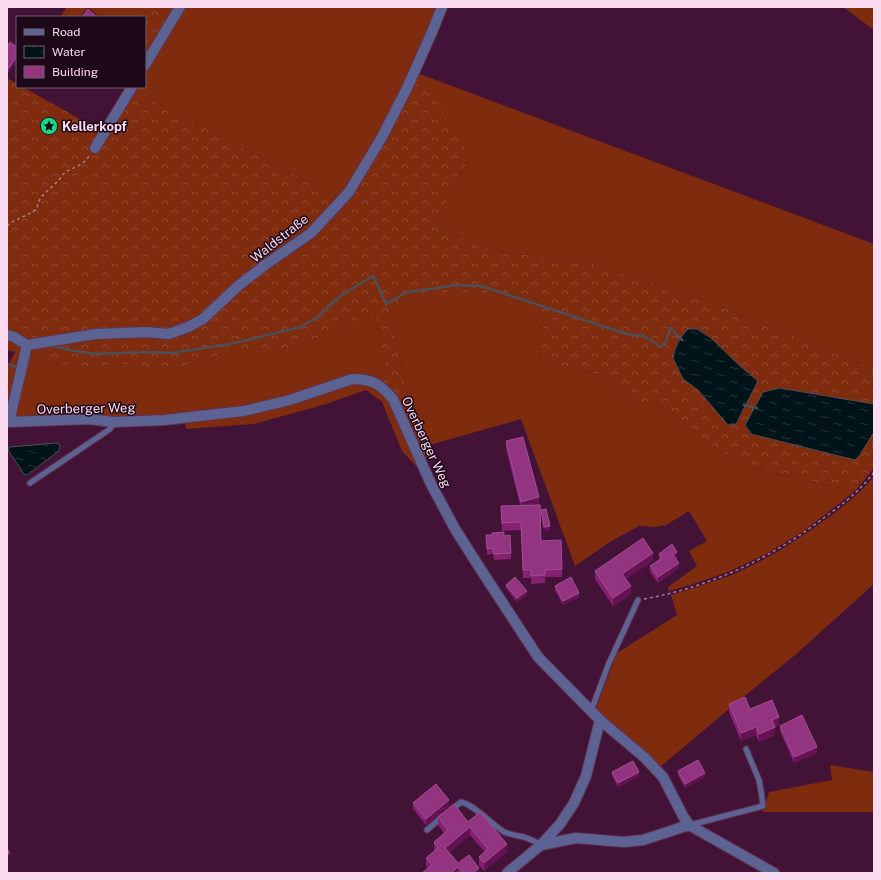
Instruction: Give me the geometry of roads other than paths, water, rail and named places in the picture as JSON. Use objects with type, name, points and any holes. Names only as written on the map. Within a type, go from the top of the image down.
[{"type":"street","points":[[146,63],[180,7]]},
{"type":"street","name":"Waldstraße","points":[[26,345],[96,334],[146,332],[169,334],[188,327],[203,320],[238,286],[311,233],[349,192],[382,137],[407,88],[442,7]]},
{"type":"street","points":[[95,148],[131,88]]},
{"type":"street","points":[[7,335],[14,337],[26,345],[8,422]]},
{"type":"street","name":"Overberger Weg","points":[[8,422],[88,420],[114,422],[164,420],[244,411],[290,400],[352,379],[372,381],[383,388],[393,399],[431,484],[455,529],[538,657],[600,720],[644,757],[663,777],[689,825],[774,873]]},
{"type":"street","points":[[507,873],[541,845],[560,824],[574,803],[586,776],[600,720]]},
{"type":"street","points":[[541,845],[576,838],[624,842],[643,840],[689,825]]},
{"type":"lane","points":[[30,483],[110,429],[114,422]]},
{"type":"lane","points":[[591,711],[609,663],[638,600]]},
{"type":"lane","points":[[689,825],[762,806],[759,780],[746,749]]},
{"type":"lane","points":[[427,830],[461,802],[479,812],[504,832],[530,839],[541,845]]},
{"type":"water","points":[[688,329],[697,329],[711,338],[758,381],[736,424],[728,425],[698,390],[683,379],[673,358],[678,342]]},
{"type":"water","points":[[779,388],[874,404],[874,432],[860,455],[855,460],[751,434],[745,425],[763,392]]},
{"type":"water","points":[[59,444],[59,451],[27,475],[24,474],[8,450],[10,447]]},
{"type":"waterway","points":[[53,346],[95,354],[148,352],[171,353],[230,344],[300,327],[318,317],[342,295],[373,276],[386,304],[407,292],[458,285],[481,286],[627,334],[644,336],[661,347],[666,341],[671,328],[682,340]]},
{"type":"waterway","points":[[7,364],[16,367]]},
{"type":"waterway","points":[[744,405],[757,408]]},
{"type":"place","name":"Kellerkopf","points":[[49,126]]}]
